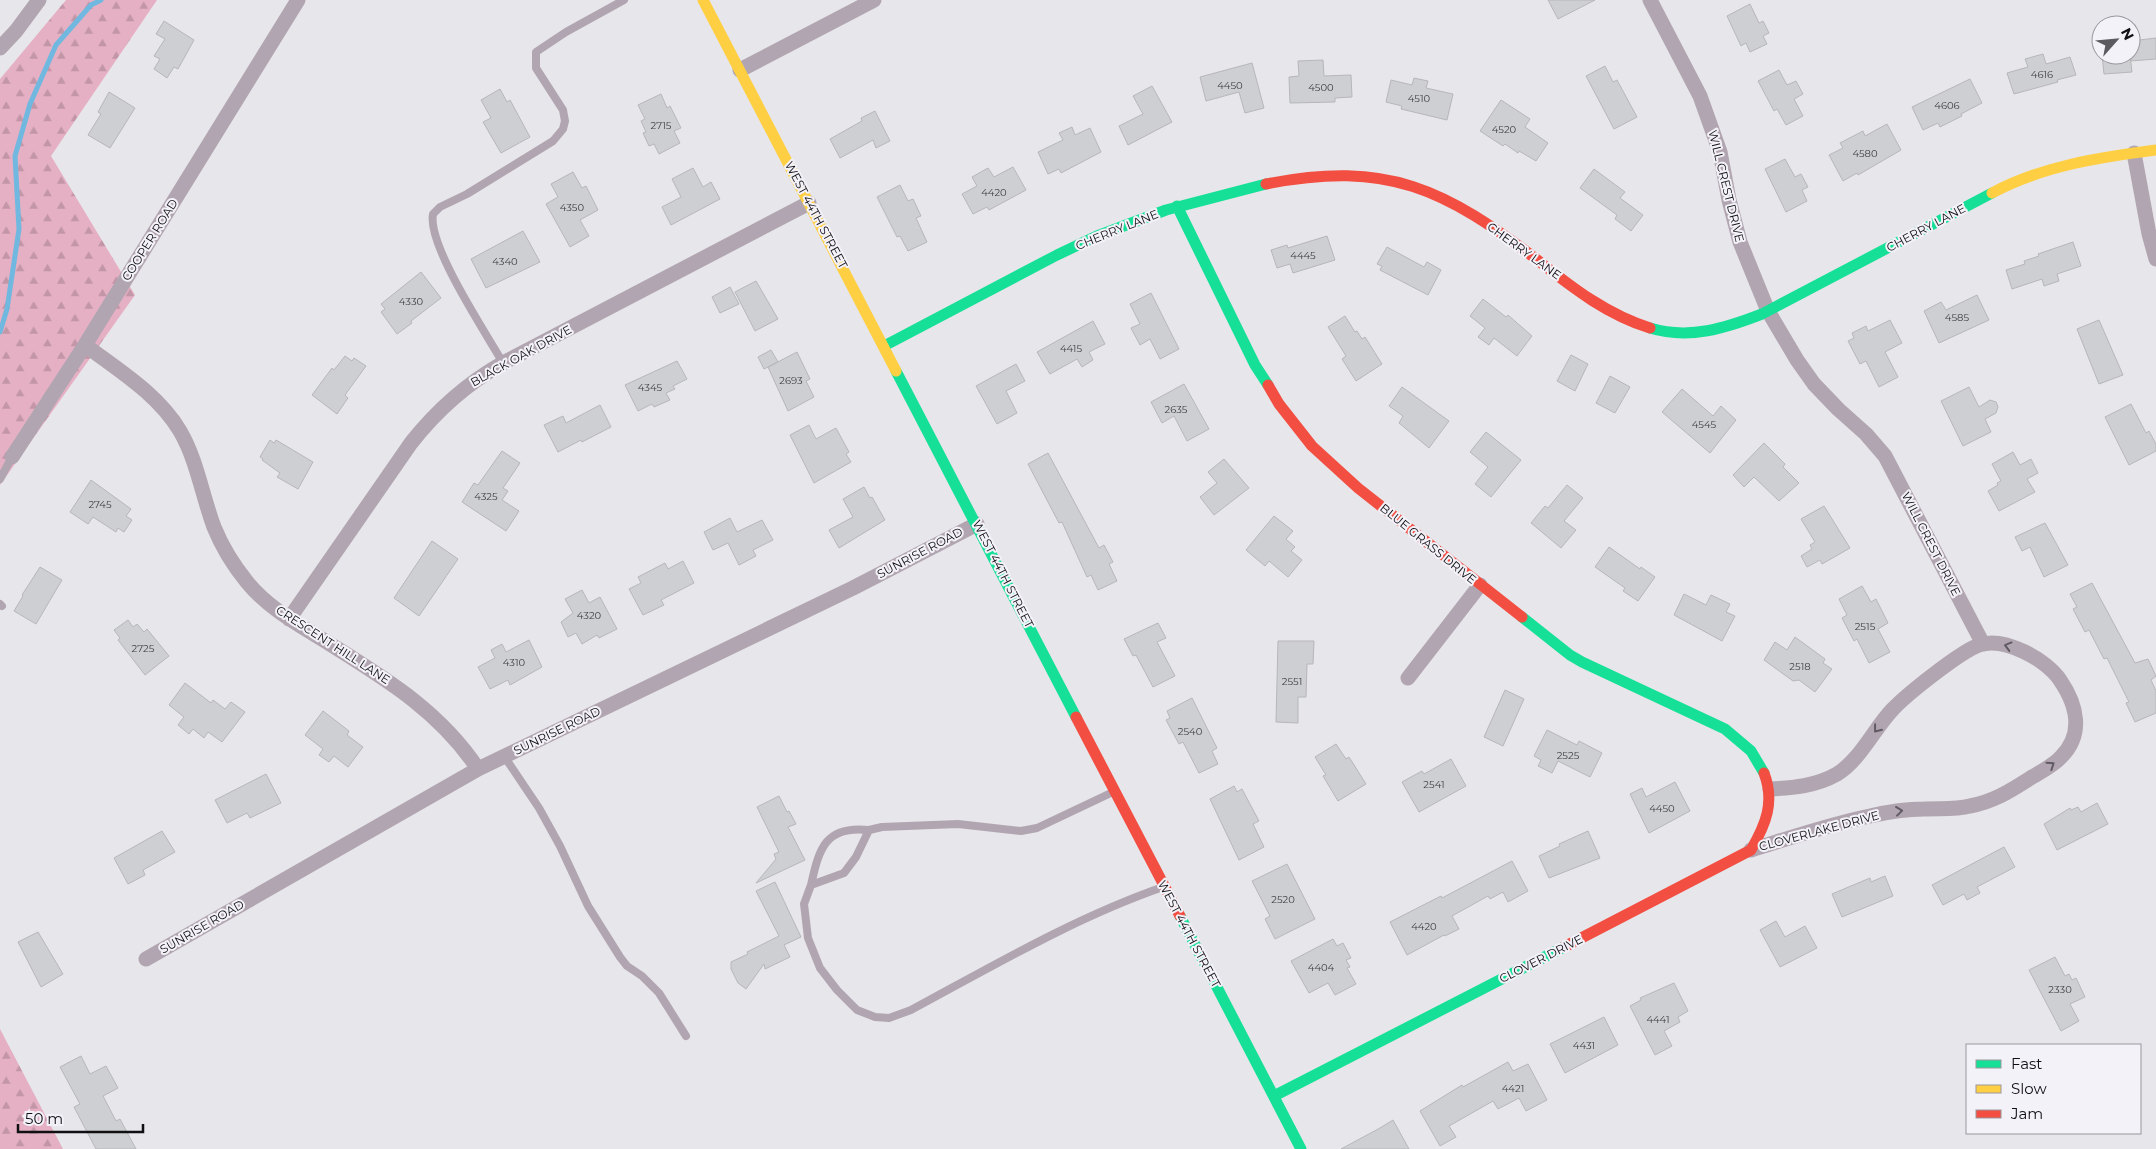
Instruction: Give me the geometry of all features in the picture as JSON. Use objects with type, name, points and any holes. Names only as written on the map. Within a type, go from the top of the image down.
[{"type":"street","points":[[0,48],[16,31],[39,0]]},
{"type":"street","name":"COOPER ROAD","points":[[12,457],[85,345],[298,0]]},
{"type":"street","name":"WEST 44TH STREET","points":[[703,0],[1301,1149]]},
{"type":"street","points":[[740,70],[874,0]]},
{"type":"street","name":"WILL CREST DRIVE","points":[[1650,0],[1700,96],[1720,152],[1728,200],[1740,242],[1768,311],[1797,360],[1814,384],[1866,434],[1885,456],[1983,644]]},
{"type":"street","name":"CHERRY LANE","points":[[884,346],[1089,239],[1177,206],[1309,176],[1348,174],[1379,178],[1424,190],[1452,202],[1472,214],[1610,313],[1640,326],[1671,333],[1703,333],[1732,326],[1768,311],[2007,185],[2065,166],[2156,150]]},
{"type":"street","points":[[2134,153],[2148,234],[2156,259]]},
{"type":"street","name":"BLACK OAK DRIVE","points":[[289,619],[420,431],[459,392],[503,363],[809,203]]},
{"type":"street","name":"BLUE GRASS DRIVE","points":[[1177,206],[1255,365],[1292,423],[1334,468],[1554,643],[1598,671],[1726,730],[1745,745],[1752,754],[1762,770],[1770,789]]},
{"type":"street","name":"CRESCENT HILL LANE","points":[[85,345],[144,390],[166,412],[180,430],[190,451],[214,528],[229,556],[253,588],[289,619],[400,689],[437,719],[466,751],[478,769]]},
{"type":"street","name":"SUNRISE ROAD","points":[[146,958],[478,769],[853,588],[977,524]]},
{"type":"street","points":[[1408,678],[1480,585]]},
{"type":"street","name":"CLOVERLAKE DRIVE","points":[[1750,850],[1871,815],[1980,804],[2012,790],[2061,758],[2074,737],[2078,722],[2060,679],[2041,660],[2017,649],[1997,643],[1983,644]]},
{"type":"street","points":[[1750,850],[1768,811],[1770,789],[1816,784],[1837,774],[1849,764],[1897,706],[1957,658],[1983,644]]},
{"type":"street","name":"CLOVER DRIVE","points":[[1274,1096],[1750,850]]},
{"type":"lane","points":[[503,363],[446,263],[433,229],[433,214],[440,207],[467,194],[545,146],[559,135],[565,120],[563,110],[536,68],[536,52],[566,32],[624,0]]},
{"type":"lane","name":"COOPER ROAD","points":[[0,479],[12,457]]},
{"type":"lane","points":[[504,756],[539,808],[560,846],[588,906],[620,957],[627,966],[642,976],[659,993],[686,1036]]},
{"type":"lane","points":[[1115,792],[1037,828],[1021,831],[958,824],[882,827],[869,830],[856,828],[835,834],[824,843],[804,904],[808,938],[820,968],[837,990],[857,1010],[875,1017],[889,1018],[911,1010],[1062,930],[1116,905],[1165,886]]},
{"type":"lane","points":[[811,885],[844,873],[856,857],[869,830]]},
{"type":"green space","points":[[66,0],[157,0],[51,156],[135,295],[0,485],[0,79]]},
{"type":"green space","points":[[0,1029],[63,1149],[0,1149]]},
{"type":"building","points":[[1548,0],[1595,0],[1558,19]]},
{"type":"building","points":[[1750,4],[1759,23],[1763,21],[1769,33],[1763,36],[1767,44],[1750,52],[1746,43],[1741,46],[1727,16]]},
{"type":"building","points":[[164,21],[194,40],[178,69],[174,67],[167,78],[154,69],[160,59],[154,56],[165,39],[156,34]]},
{"type":"building","points":[[2156,38],[2156,59],[2141,60],[2141,40]]},
{"type":"building","points":[[2043,54],[2046,64],[2070,57],[2076,75],[2014,94],[2007,73],[2028,67],[2025,59]]},
{"type":"building","points":[[1323,60],[1324,76],[1351,75],[1352,97],[1335,98],[1335,102],[1290,103],[1289,77],[1299,76],[1298,61]]},
{"type":"building","points":[[1252,63],[1264,108],[1245,113],[1239,92],[1206,101],[1200,77]]},
{"type":"building","points":[[2103,65],[2131,65],[2132,72],[2104,74]]},
{"type":"building","points":[[1605,66],[1613,82],[1617,80],[1637,117],[1614,129],[1586,76]]},
{"type":"building","points":[[1779,70],[1787,85],[1796,81],[1803,94],[1794,99],[1803,116],[1786,125],[1777,109],[1774,111],[1758,81]]},
{"type":"building","points":[[1414,78],[1428,81],[1426,88],[1453,94],[1447,120],[1401,109],[1402,106],[1386,102],[1391,80],[1412,85]]},
{"type":"building","points":[[1970,79],[1982,103],[1940,127],[1938,123],[1923,130],[1912,107]]},
{"type":"building","points":[[1152,86],[1172,122],[1128,145],[1119,126],[1143,114],[1133,96]]},
{"type":"building","points":[[500,89],[507,102],[510,100],[530,137],[501,153],[483,122],[491,118],[481,100]]},
{"type":"building","points":[[109,92],[135,108],[110,148],[88,135],[101,114],[98,112]]},
{"type":"building","points":[[661,94],[667,108],[670,106],[681,128],[674,131],[680,143],[659,154],[654,144],[649,146],[643,133],[646,132],[641,121],[645,119],[638,105]]},
{"type":"building","points":[[1501,100],[1530,119],[1525,127],[1548,143],[1536,161],[1519,151],[1518,153],[1505,144],[1503,146],[1480,131]]},
{"type":"building","points":[[875,111],[890,141],[876,148],[873,140],[840,158],[830,139],[862,121],[861,118]]},
{"type":"building","points":[[1887,124],[1901,150],[1858,175],[1857,173],[1843,181],[1829,155],[1843,148],[1840,143],[1863,131],[1865,136]]},
{"type":"building","points":[[1072,127],[1075,135],[1090,128],[1101,152],[1061,173],[1059,169],[1048,174],[1038,152],[1063,140],[1059,133]]},
{"type":"building","points":[[1785,159],[1795,177],[1801,174],[1808,187],[1802,190],[1807,201],[1786,212],[1765,169]]},
{"type":"building","points":[[1013,167],[1026,190],[989,210],[987,207],[973,214],[962,194],[977,186],[972,177],[988,168],[994,177]]},
{"type":"building","points":[[693,168],[703,187],[711,182],[720,199],[671,225],[662,207],[681,197],[672,179]]},
{"type":"building","points":[[1594,169],[1625,192],[1620,198],[1643,215],[1631,231],[1615,219],[1617,215],[1580,188]]},
{"type":"building","points":[[573,172],[582,188],[586,186],[598,210],[580,220],[589,236],[570,247],[546,204],[558,197],[551,184]]},
{"type":"building","points":[[900,185],[908,201],[913,199],[921,216],[916,218],[927,242],[908,251],[900,236],[897,237],[877,197]]},
{"type":"building","points":[[523,231],[540,262],[486,288],[471,259]]},
{"type":"building","points":[[1327,236],[1335,260],[1293,273],[1290,264],[1277,268],[1271,250],[1287,245],[1288,248]]},
{"type":"building","points":[[2073,242],[2081,266],[2057,274],[2059,281],[2044,286],[2042,279],[2012,289],[2006,270],[2025,264],[2024,261],[2039,256],[2038,254]]},
{"type":"building","points":[[1387,247],[1424,267],[1427,262],[1441,270],[1428,295],[1380,270],[1382,266],[1377,264]]},
{"type":"building","points":[[421,272],[441,298],[397,334],[381,312],[385,309],[381,304]]},
{"type":"building","points":[[756,281],[778,319],[755,331],[735,292]]},
{"type":"building","points":[[730,287],[739,304],[720,313],[712,297]]},
{"type":"building","points":[[1151,293],[1179,349],[1160,359],[1150,339],[1140,345],[1131,328],[1140,324],[1130,304]]},
{"type":"building","points":[[1977,295],[1989,320],[1939,343],[1924,311],[1941,302],[1946,310]]},
{"type":"building","points":[[1483,299],[1506,317],[1508,315],[1532,336],[1517,356],[1494,338],[1489,345],[1478,337],[1485,328],[1470,316]]},
{"type":"building","points":[[1345,316],[1355,332],[1357,331],[1362,339],[1365,337],[1382,364],[1356,381],[1342,359],[1346,356],[1328,327]]},
{"type":"building","points":[[1890,320],[1902,343],[1885,352],[1898,377],[1879,387],[1866,361],[1860,364],[1848,341],[1854,338],[1852,333],[1866,326],[1868,331]]},
{"type":"building","points":[[2099,320],[2123,375],[2099,384],[2077,329]]},
{"type":"building","points":[[1093,321],[1105,344],[1089,352],[1093,360],[1082,367],[1077,359],[1050,374],[1037,352]]},
{"type":"building","points":[[771,350],[778,362],[764,369],[758,357]]},
{"type":"building","points":[[797,352],[810,379],[806,381],[814,397],[788,411],[768,367]]},
{"type":"building","points":[[1571,355],[1588,364],[1575,391],[1557,381]]},
{"type":"building","points":[[345,356],[352,361],[354,358],[366,366],[345,395],[348,398],[337,414],[312,395],[332,368],[334,370]]},
{"type":"building","points":[[677,361],[687,379],[673,386],[675,389],[666,393],[670,400],[654,407],[652,404],[638,411],[625,385]]},
{"type":"building","points":[[1016,364],[1025,381],[1006,391],[1017,413],[997,424],[976,386]]},
{"type":"building","points":[[1610,376],[1630,387],[1615,413],[1596,403]]},
{"type":"building","points":[[1184,384],[1209,429],[1187,441],[1174,416],[1162,423],[1151,402]]},
{"type":"building","points":[[1402,387],[1449,421],[1429,448],[1399,423],[1403,416],[1389,406]]},
{"type":"building","points":[[1969,387],[1979,407],[1990,400],[1996,402],[1998,407],[1996,413],[1985,419],[1991,432],[1963,446],[1941,401]]},
{"type":"building","points":[[1682,389],[1713,416],[1721,406],[1736,420],[1710,453],[1662,412]]},
{"type":"building","points":[[2131,404],[2146,433],[2149,431],[2156,444],[2156,451],[2129,465],[2105,417]]},
{"type":"building","points":[[600,405],[611,427],[558,452],[544,425],[563,416],[566,423]]},
{"type":"building","points":[[809,425],[816,439],[836,428],[849,452],[846,454],[851,462],[814,483],[790,435]]},
{"type":"building","points":[[1486,432],[1521,460],[1491,497],[1475,484],[1488,467],[1470,452]]},
{"type":"building","points":[[270,440],[274,443],[276,440],[313,462],[298,489],[277,477],[280,473],[260,457]]},
{"type":"building","points":[[1764,443],[1785,464],[1783,467],[1799,483],[1779,501],[1754,477],[1744,487],[1733,475]]},
{"type":"building","points":[[502,451],[520,463],[503,488],[508,491],[502,500],[519,511],[506,531],[462,502],[474,483],[478,485]]},
{"type":"building","points":[[2013,452],[2020,465],[2031,459],[2038,473],[2027,479],[2035,492],[1999,511],[1988,491],[2001,481],[1992,464]]},
{"type":"building","points":[[1048,453],[1099,548],[1104,545],[1113,562],[1109,564],[1117,581],[1098,590],[1091,575],[1087,577],[1062,522],[1059,523],[1028,464]]},
{"type":"building","points":[[1224,459],[1249,488],[1214,515],[1200,497],[1217,483],[1208,472]]},
{"type":"building","points":[[91,480],[131,509],[126,516],[132,520],[124,532],[118,528],[116,532],[93,517],[88,524],[70,512]]},
{"type":"building","points":[[1567,485],[1583,498],[1564,521],[1576,530],[1561,548],[1531,523],[1545,506],[1548,508]]},
{"type":"building","points":[[864,487],[885,520],[839,548],[829,530],[853,517],[843,499]]},
{"type":"building","points":[[1824,506],[1850,548],[1822,564],[1820,560],[1807,567],[1801,556],[1812,549],[1810,545],[1815,542],[1801,519]]},
{"type":"building","points":[[1274,516],[1293,531],[1286,539],[1295,547],[1291,551],[1302,560],[1288,577],[1269,561],[1265,566],[1246,550]]},
{"type":"building","points":[[730,518],[737,532],[762,520],[773,540],[753,550],[756,556],[739,565],[728,543],[713,550],[704,532]]},
{"type":"building","points":[[2045,523],[2068,565],[2044,577],[2030,547],[2022,551],[2015,537]]},
{"type":"building","points":[[432,541],[458,559],[419,616],[394,598]]},
{"type":"building","points":[[1609,547],[1655,577],[1638,601],[1623,591],[1625,588],[1595,567]]},
{"type":"building","points":[[683,561],[694,583],[661,600],[664,605],[643,615],[629,589],[641,583],[638,577],[665,563],[668,569]]},
{"type":"building","points":[[40,567],[62,580],[36,624],[14,611]]},
{"type":"building","points":[[2092,583],[2135,663],[2148,659],[2156,676],[2151,680],[2156,691],[2156,713],[2135,722],[2126,703],[2129,702],[2107,658],[2104,659],[2089,630],[2085,632],[2073,609],[2077,607],[2070,594]]},
{"type":"building","points":[[1862,586],[1871,602],[1876,599],[1888,623],[1878,629],[1890,652],[1869,663],[1857,639],[1854,641],[1842,618],[1847,615],[1839,599]]},
{"type":"building","points":[[582,590],[589,603],[600,597],[617,629],[599,638],[597,635],[582,644],[576,633],[568,637],[561,622],[573,613],[565,599]]},
{"type":"building","points":[[1684,594],[1706,605],[1711,595],[1730,604],[1726,612],[1735,616],[1722,641],[1674,615]]},
{"type":"building","points":[[128,620],[133,627],[137,624],[144,632],[147,629],[169,656],[145,675],[118,640],[120,638],[114,630]]},
{"type":"building","points":[[1158,623],[1166,638],[1157,642],[1175,676],[1153,687],[1136,655],[1133,656],[1124,639]]},
{"type":"building","points":[[1795,637],[1825,659],[1823,663],[1832,669],[1815,692],[1799,680],[1793,681],[1764,660],[1775,642],[1787,650]]},
{"type":"building","points":[[529,640],[542,667],[510,685],[508,680],[490,689],[478,667],[495,658],[491,650],[502,644],[506,652]]},
{"type":"building","points":[[1278,641],[1314,641],[1313,664],[1307,664],[1306,697],[1298,697],[1298,723],[1276,722]]},
{"type":"building","points":[[185,683],[211,703],[213,700],[225,709],[231,702],[245,712],[222,742],[208,732],[204,738],[193,729],[189,734],[178,725],[184,717],[169,705]]},
{"type":"building","points":[[1505,690],[1524,699],[1503,746],[1484,737]]},
{"type":"building","points":[[1192,698],[1217,748],[1212,751],[1218,764],[1199,773],[1183,742],[1179,744],[1166,720],[1170,718],[1167,711]]},
{"type":"building","points":[[323,711],[349,731],[347,735],[363,747],[348,767],[334,756],[329,762],[319,755],[323,749],[305,735]]},
{"type":"building","points":[[1547,730],[1577,745],[1579,741],[1602,753],[1590,777],[1558,761],[1552,773],[1538,766],[1541,760],[1534,756]]},
{"type":"building","points":[[1336,744],[1346,759],[1349,757],[1366,784],[1338,801],[1323,776],[1326,775],[1315,757]]},
{"type":"building","points":[[1451,759],[1466,786],[1419,812],[1402,782],[1422,771],[1424,774]]},
{"type":"building","points":[[266,774],[281,803],[250,818],[247,813],[227,823],[215,800]]},
{"type":"building","points":[[1675,782],[1690,811],[1649,833],[1630,794],[1642,788],[1646,797]]},
{"type":"building","points":[[1234,786],[1237,792],[1242,789],[1259,821],[1253,824],[1264,847],[1239,860],[1210,799]]},
{"type":"building","points":[[779,796],[796,824],[788,827],[805,860],[756,883],[776,859],[774,854],[779,852],[757,807]]},
{"type":"building","points":[[2097,803],[2108,824],[2057,850],[2044,824],[2070,808],[2071,810],[2078,807],[2081,812]]},
{"type":"building","points":[[162,831],[175,852],[143,870],[145,875],[128,884],[114,858]]},
{"type":"building","points":[[1588,831],[1600,858],[1549,878],[1539,856],[1560,846],[1559,844]]},
{"type":"building","points":[[2004,847],[2015,867],[1977,887],[1980,893],[1967,900],[1964,894],[1943,905],[1932,885]]},
{"type":"building","points":[[1512,861],[1528,891],[1508,902],[1503,892],[1490,899],[1488,896],[1452,916],[1459,929],[1407,955],[1390,922],[1441,896],[1442,898]]},
{"type":"building","points":[[1287,864],[1315,919],[1275,939],[1265,919],[1270,916],[1252,881]]},
{"type":"building","points":[[1885,876],[1893,896],[1842,917],[1832,894],[1870,878],[1871,882]]},
{"type":"building","points":[[775,882],[801,937],[784,945],[790,957],[765,969],[764,964],[746,989],[738,983],[731,969],[731,962],[779,936],[756,891]]},
{"type":"building","points":[[1776,921],[1785,937],[1805,926],[1817,948],[1780,967],[1760,930]]},
{"type":"building","points":[[38,932],[63,974],[41,987],[18,942]]},
{"type":"building","points":[[1333,939],[1337,946],[1343,943],[1351,958],[1346,960],[1350,967],[1347,968],[1356,984],[1335,995],[1328,983],[1309,993],[1291,961]]},
{"type":"building","points":[[2055,957],[2065,976],[2069,974],[2072,980],[2076,978],[2085,997],[2070,1004],[2079,1021],[2061,1031],[2029,970]]},
{"type":"building","points":[[1674,983],[1688,1011],[1678,1017],[1680,1022],[1664,1031],[1672,1046],[1655,1055],[1630,1006],[1641,1000],[1640,998]]},
{"type":"building","points":[[1604,1017],[1618,1045],[1565,1073],[1550,1044]]},
{"type":"building","points":[[81,1056],[90,1074],[106,1066],[118,1088],[103,1096],[116,1121],[120,1119],[136,1149],[96,1149],[74,1107],[80,1104],[60,1067]]},
{"type":"building","points":[[1508,1062],[1513,1071],[1528,1064],[1547,1100],[1526,1111],[1519,1098],[1498,1109],[1493,1101],[1449,1126],[1456,1137],[1440,1146],[1420,1111],[1462,1085],[1463,1087]]},
{"type":"building","points":[[1393,1120],[1409,1149],[1341,1149],[1380,1128]]},
{"type":"waterway","points":[[0,332],[7,309],[19,229],[15,156],[30,104],[56,45],[91,5],[101,0]]},
{"type":"traffic: fast","points":[[884,346],[1097,236],[1166,210],[1266,184]]},
{"type":"traffic: fast","points":[[1650,328],[1679,333],[1693,333],[1721,328],[1762,314],[1992,193]]},
{"type":"traffic: fast","points":[[1177,206],[1255,365],[1268,385]]},
{"type":"traffic: fast","points":[[896,371],[1076,717]]},
{"type":"traffic: fast","points":[[1522,617],[1570,655],[1582,662],[1725,729],[1751,751],[1764,773]]},
{"type":"traffic: fast","points":[[1180,916],[1301,1149]]},
{"type":"traffic: fast","points":[[1274,1096],[1564,947]]},
{"type":"traffic: slow","points":[[703,0],[896,371]]},
{"type":"traffic: slow","points":[[1992,193],[2051,169],[2114,156],[2156,150]]},
{"type":"traffic: jam","points":[[1266,184],[1309,177],[1347,176],[1381,179],[1413,187],[1444,199],[1474,216],[1606,309],[1650,328]]},
{"type":"traffic: jam","points":[[1268,385],[1279,404],[1312,446],[1358,488],[1522,617]]},
{"type":"traffic: jam","points":[[1076,717],[1180,916]]},
{"type":"traffic: jam","points":[[1564,947],[1751,850],[1765,822],[1769,803],[1764,773]]}]
